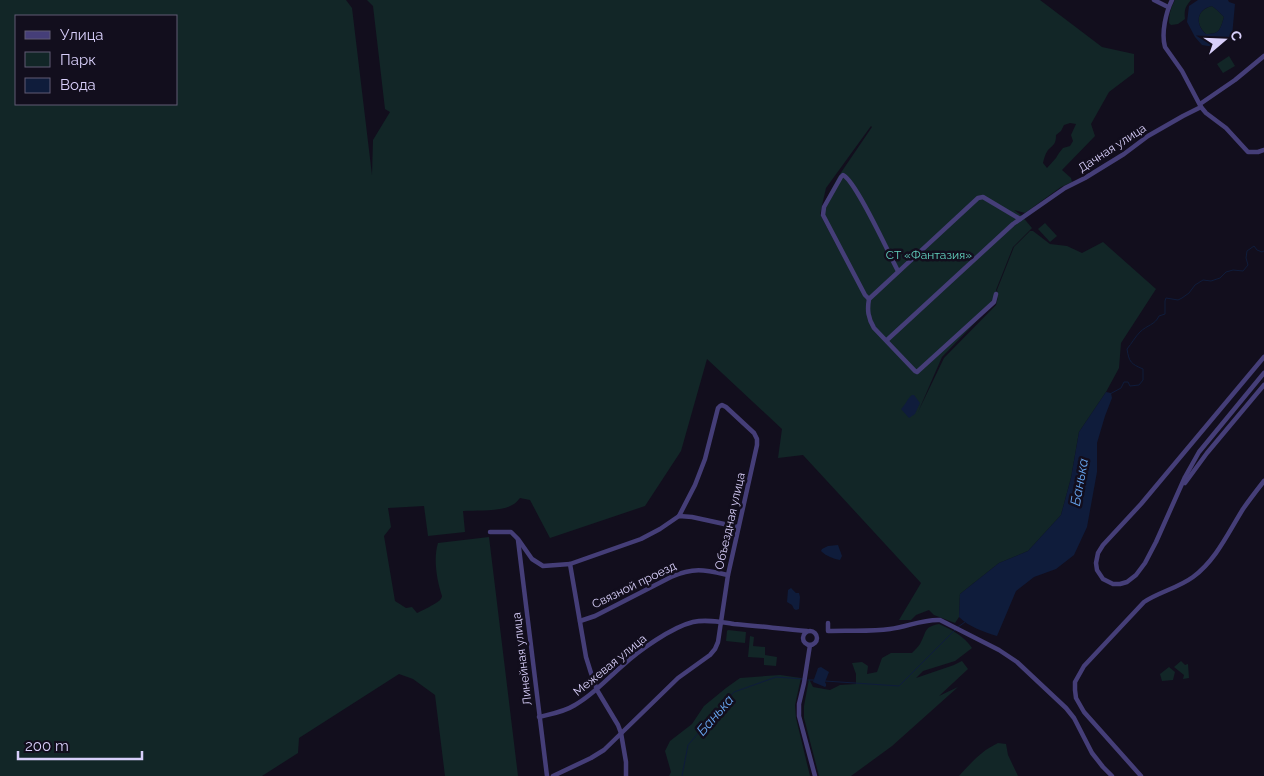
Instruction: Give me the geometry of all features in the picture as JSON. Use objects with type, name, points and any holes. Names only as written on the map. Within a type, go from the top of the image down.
[{"type":"street","points":[[1154,0],[1168,8]]},
{"type":"street","points":[[1172,0],[1168,8],[1164,28],[1165,47],[1182,71],[1206,113],[1226,128],[1248,152],[1264,150]]},
{"type":"street","name":"Дачная улица","points":[[887,340],[1013,224],[1065,188],[1085,178],[1124,154],[1148,136],[1201,105],[1264,56]]},
{"type":"street","points":[[869,299],[865,295],[823,215],[824,207],[843,175],[848,178],[858,192],[898,271]]},
{"type":"street","points":[[996,294],[994,302],[919,371],[915,371],[870,322],[869,299],[978,198],[983,197],[1020,219]]},
{"type":"street","points":[[1264,358],[1141,504],[1103,545],[1098,553],[1096,564],[1097,570],[1103,579],[1113,584],[1120,584],[1127,582],[1136,575],[1156,542],[1199,452],[1264,374]]},
{"type":"street","points":[[1178,494],[1207,453],[1264,385]]},
{"type":"street","points":[[1259,391],[1264,396]]},
{"type":"street","name":"Объездная улица","points":[[553,776],[604,750],[678,678],[710,655],[715,649],[718,642],[728,575],[738,527],[758,445],[754,433],[724,406],[718,408],[705,458],[695,485],[679,516]]},
{"type":"street","points":[[1141,776],[1079,706],[1076,698],[1075,682],[1092,656],[1144,602],[1192,578],[1206,566],[1264,480]]},
{"type":"street","points":[[490,532],[511,532],[532,559],[543,566],[570,564],[641,539],[679,516],[738,527]]},
{"type":"street","name":"Линейная улица","points":[[518,539],[547,776]]},
{"type":"street","points":[[570,564],[590,673],[597,690],[621,733],[626,762],[626,776]]},
{"type":"street","name":"Связной проезд","points":[[580,622],[682,572],[705,570],[728,575]]},
{"type":"street","points":[[828,622],[828,630],[887,630],[931,620],[940,620],[999,650],[1017,662],[1066,708],[1074,718],[1092,753],[1112,776]]},
{"type":"street","name":"Межевая улица","points":[[539,717],[560,712],[574,706],[597,690],[622,665],[679,626],[701,621],[807,632]]},
{"type":"street","points":[[807,632],[813,632],[817,637],[815,643],[810,645],[803,641],[803,636],[807,632]]},
{"type":"street","points":[[810,645],[799,704],[799,716],[815,776]]},
{"type":"green space","name":"СТ «Фантазия»","points":[[0,0],[346,0],[352,8],[372,175],[373,140],[390,112],[385,109],[373,6],[367,0],[1040,0],[1102,47],[1134,54],[1134,73],[1109,92],[1091,124],[1095,136],[1062,170],[1071,178],[1072,182],[1061,187],[1025,213],[1014,210],[1032,228],[1013,247],[996,290],[998,296],[997,290],[1014,247],[1030,231],[1033,231],[1050,244],[1067,246],[1082,253],[1103,242],[1156,289],[1121,343],[1119,368],[1106,392],[1079,432],[1071,478],[1061,515],[1028,551],[999,563],[960,594],[959,617],[955,623],[934,615],[929,610],[916,615],[911,620],[899,620],[921,583],[803,455],[778,458],[782,429],[707,359],[681,451],[645,506],[550,538],[530,500],[520,498],[509,507],[463,511],[465,532],[428,536],[424,506],[388,508],[391,527],[384,536],[395,601],[406,608],[412,607],[417,613],[436,603],[442,597],[437,577],[438,543],[489,537],[518,776],[445,776],[435,695],[413,679],[399,674],[299,738],[298,753],[262,776],[0,776]],"holes":[[[1076,124],[1071,135],[1073,141],[1070,146],[1063,148],[1047,168],[1043,163],[1045,155],[1054,144],[1056,135],[1064,125]],[[871,126],[838,177],[822,207],[821,214],[841,254],[820,214],[826,188]],[[998,297],[996,305],[944,358],[918,412],[942,357]]]},
{"type":"green space","points":[[1175,0],[1191,0],[1185,9],[1185,19],[1178,24],[1171,25],[1169,23],[1170,14]]},
{"type":"green space","points":[[1212,6],[1224,17],[1217,32],[1206,34],[1200,26],[1199,18],[1203,11]]},
{"type":"green space","points":[[1229,56],[1235,66],[1223,73],[1217,64]]},
{"type":"green space","points":[[1045,223],[1057,236],[1050,242],[1038,229]]},
{"type":"green space","points":[[939,624],[953,631],[972,648],[955,661],[923,671],[916,678],[962,661],[968,669],[939,696],[958,687],[892,746],[851,776],[819,776],[804,718],[804,706],[809,679],[813,687],[830,690],[840,685],[856,684],[856,674],[852,663],[862,662],[868,666],[867,674],[877,672],[882,658],[891,653],[912,653],[920,644],[928,628]]},
{"type":"green space","points":[[728,630],[746,632],[745,643],[726,641]]},
{"type":"green space","points":[[750,636],[754,637],[753,646],[765,647],[765,655],[777,657],[776,666],[764,665],[764,658],[748,657]]},
{"type":"green space","points":[[1181,661],[1185,665],[1188,664],[1189,678],[1183,679],[1184,675],[1174,667]]},
{"type":"green space","points":[[1169,667],[1175,672],[1173,680],[1162,681],[1160,674]]},
{"type":"green space","points":[[780,675],[801,678],[795,705],[796,718],[810,776],[669,776],[671,772],[665,751],[670,741],[692,724],[704,706],[740,678]]},
{"type":"green space","points":[[998,743],[1006,744],[1008,755],[1018,776],[959,776],[981,754]]},
{"type":"water","points":[[1198,0],[1228,0],[1235,4],[1232,36],[1223,45],[1214,47],[1202,45],[1187,22],[1189,6]],"holes":[[[1212,6],[1224,17],[1220,28],[1217,32],[1206,34],[1200,26],[1200,14],[1203,10]]]},
{"type":"water","points":[[1106,392],[1111,393],[1112,398],[1097,443],[1097,472],[1087,527],[1074,555],[1056,569],[1034,577],[1016,591],[997,636],[967,624],[959,617],[960,594],[999,563],[1028,551],[1061,515],[1071,478],[1079,432]]},
{"type":"water","points":[[912,395],[920,403],[915,414],[909,418],[901,409]]},
{"type":"water","points":[[838,545],[842,556],[840,560],[830,557],[821,551],[828,546]]},
{"type":"water","points":[[791,588],[796,593],[799,593],[800,597],[799,609],[796,610],[787,602],[788,590]]},
{"type":"water","points":[[821,667],[829,672],[825,687],[813,682],[818,668]]},
{"type":"waterway","name":"Банька","points":[[1110,394],[1121,388],[1124,382],[1128,382],[1130,386],[1139,385],[1143,380],[1143,369],[1131,362],[1127,349],[1140,332],[1159,316],[1165,314],[1166,298],[1178,300],[1203,280],[1211,281],[1233,270],[1243,271],[1248,265],[1247,251],[1254,246],[1257,250],[1264,251]]},
{"type":"waterway","name":"Банька","points":[[958,627],[965,622]]},
{"type":"waterway","name":"Банька","points":[[825,681],[899,686],[955,630]]},
{"type":"waterway","name":"Банька","points":[[682,776],[688,745],[734,692],[776,677],[803,679]]},
{"type":"waterway","name":"Банька","points":[[808,680],[814,680]]}]
